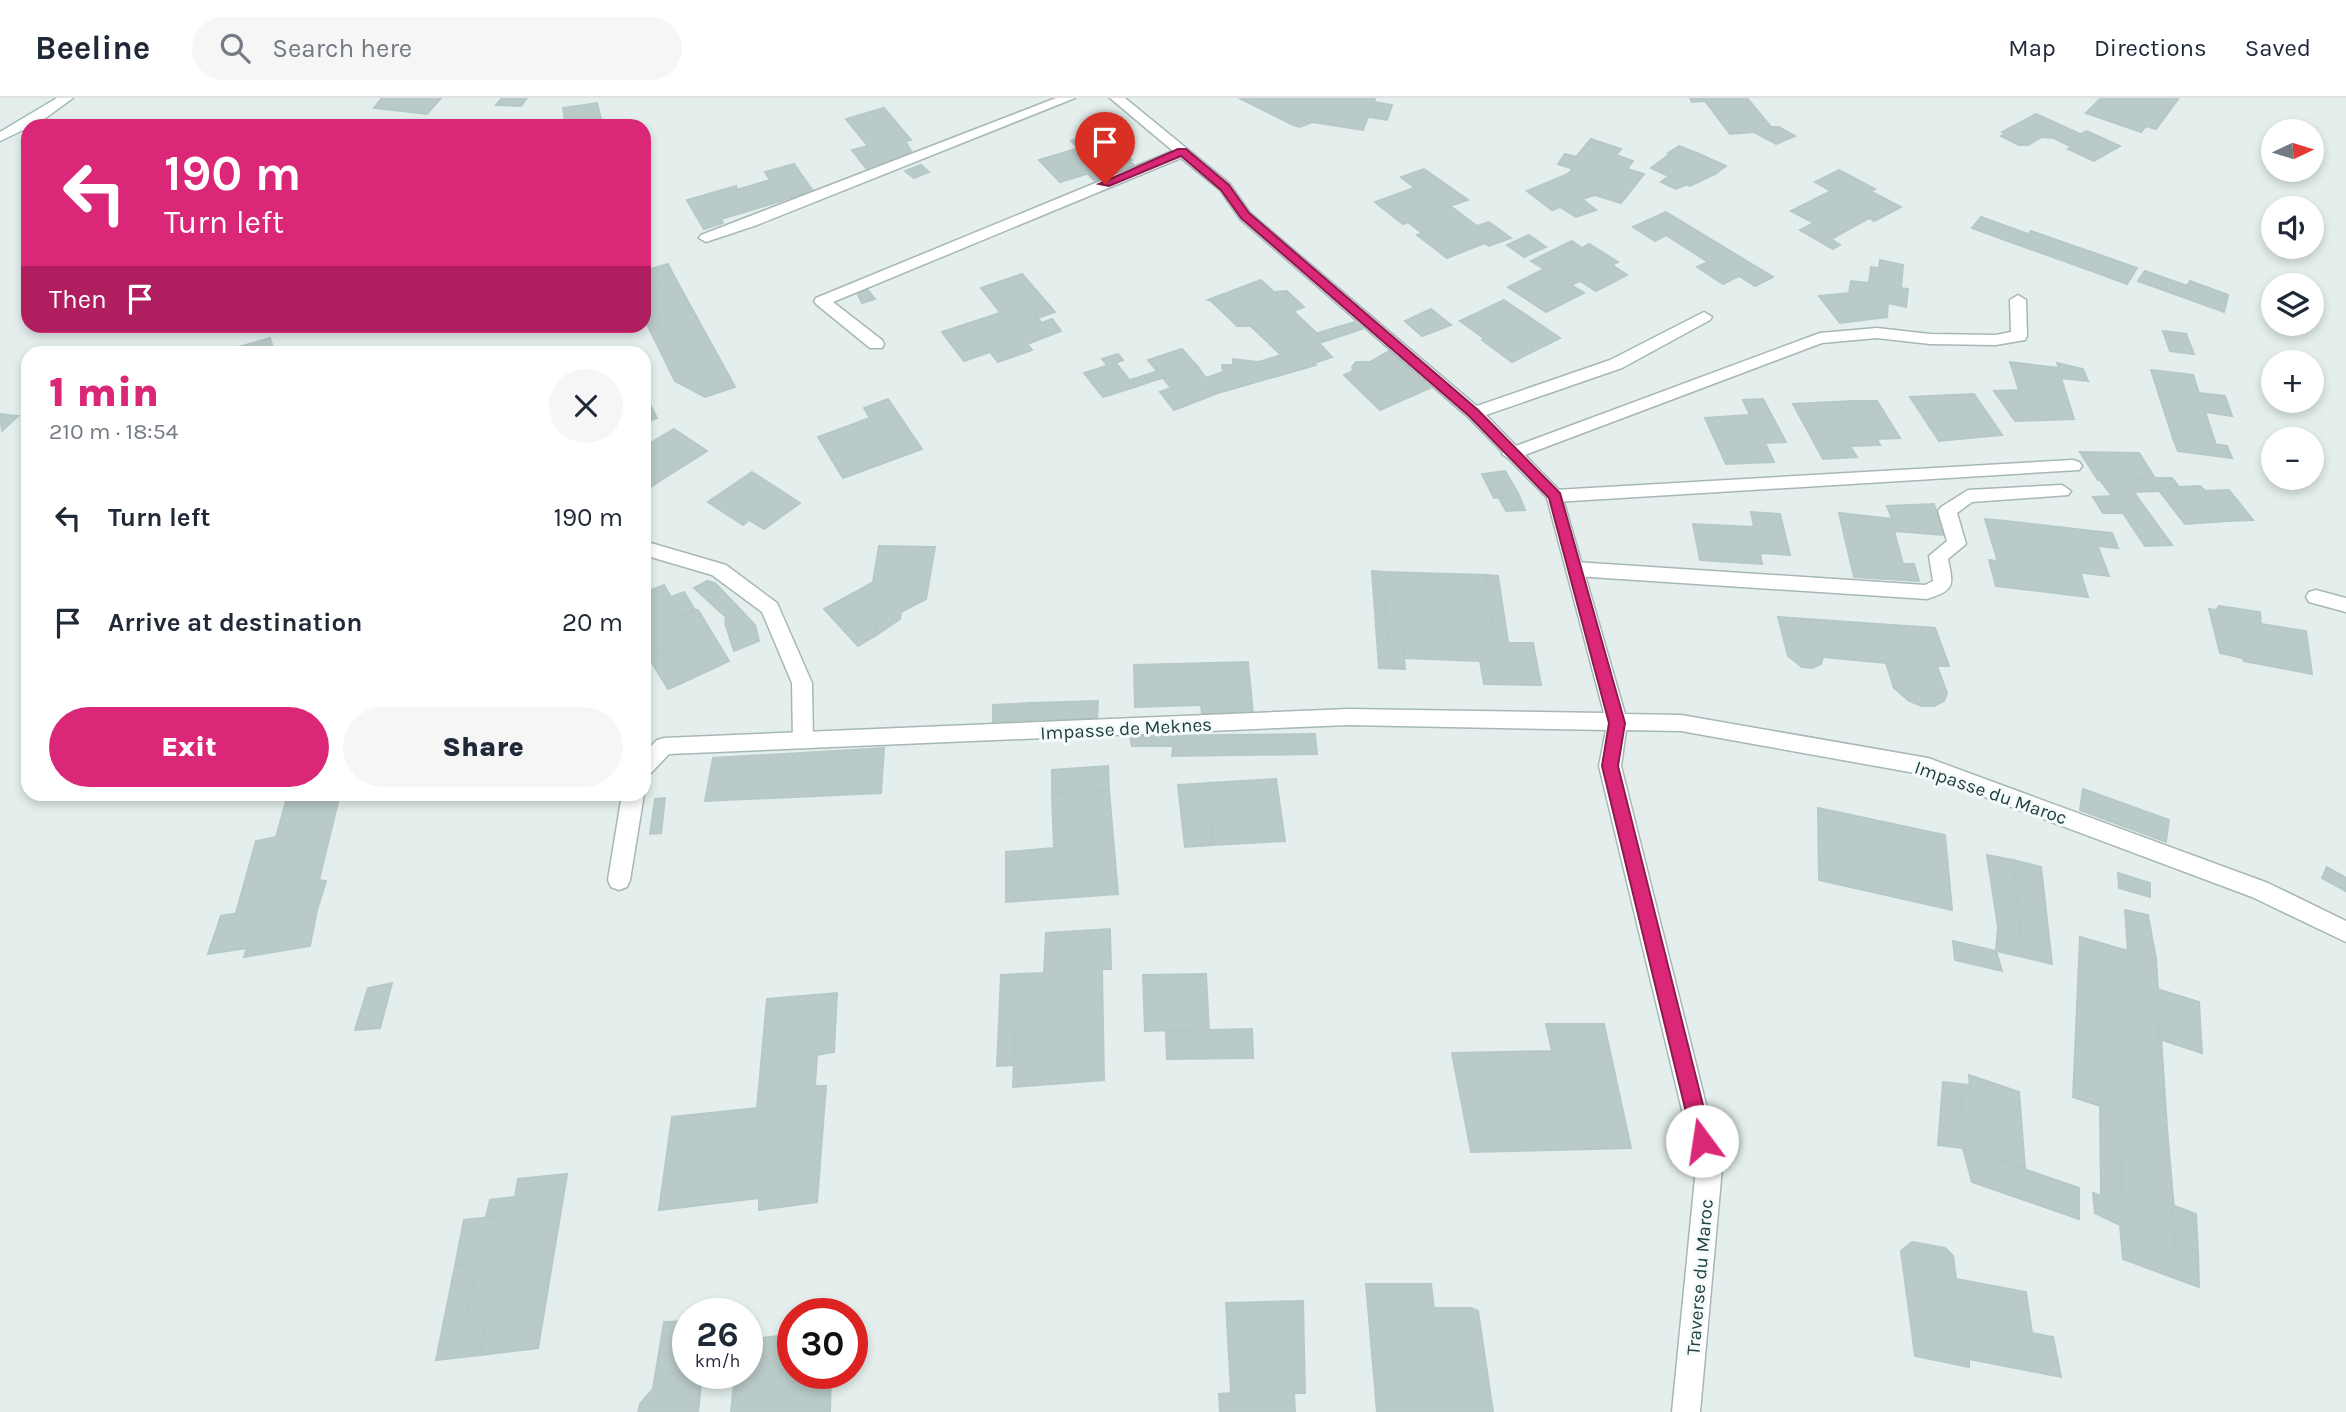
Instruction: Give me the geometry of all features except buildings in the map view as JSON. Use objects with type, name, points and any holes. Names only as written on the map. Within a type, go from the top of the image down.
[{"type":"street","points":[[35,119],[66,98]]},
{"type":"street","points":[[706,239],[813,200],[945,144],[1068,98]]},
{"type":"street","points":[[1117,98],[1225,187],[1245,216],[1474,413],[1511,454],[1555,496],[2073,466]]},
{"type":"street","points":[[0,137],[21,126]]},
{"type":"street","points":[[876,344],[822,301],[1182,152]]},
{"type":"street","points":[[1511,454],[1820,338],[1877,333],[1930,339],[1996,340],[2019,336],[2018,300]]},
{"type":"street","points":[[1474,413],[1616,363],[1704,317]]},
{"type":"street","points":[[1575,569],[1927,592],[1943,584],[1938,556],[1958,544],[1947,512],[1968,496],[2062,491]]},
{"type":"street","name":"Traverse du Maroc","points":[[1555,496],[1617,723],[1610,766],[1709,1168],[1686,1412]]},
{"type":"street","points":[[651,550],[719,570],[770,608],[802,683],[803,740]]},
{"type":"street","points":[[2316,597],[2346,605]]},
{"type":"street","name":"Impasse de Meknes","points":[[651,759],[664,746],[1348,717],[1617,723]]},
{"type":"street","name":"Impasse du Maroc","points":[[1617,723],[1681,723],[1928,767],[2260,890],[2346,932]]},
{"type":"street","points":[[619,880],[632,801]]},
{"type":"route","points":[[1105,184],[1182,152],[1225,187],[1245,216],[1474,413],[1511,454],[1555,496],[1617,723],[1610,766],[1702,1141]]}]
